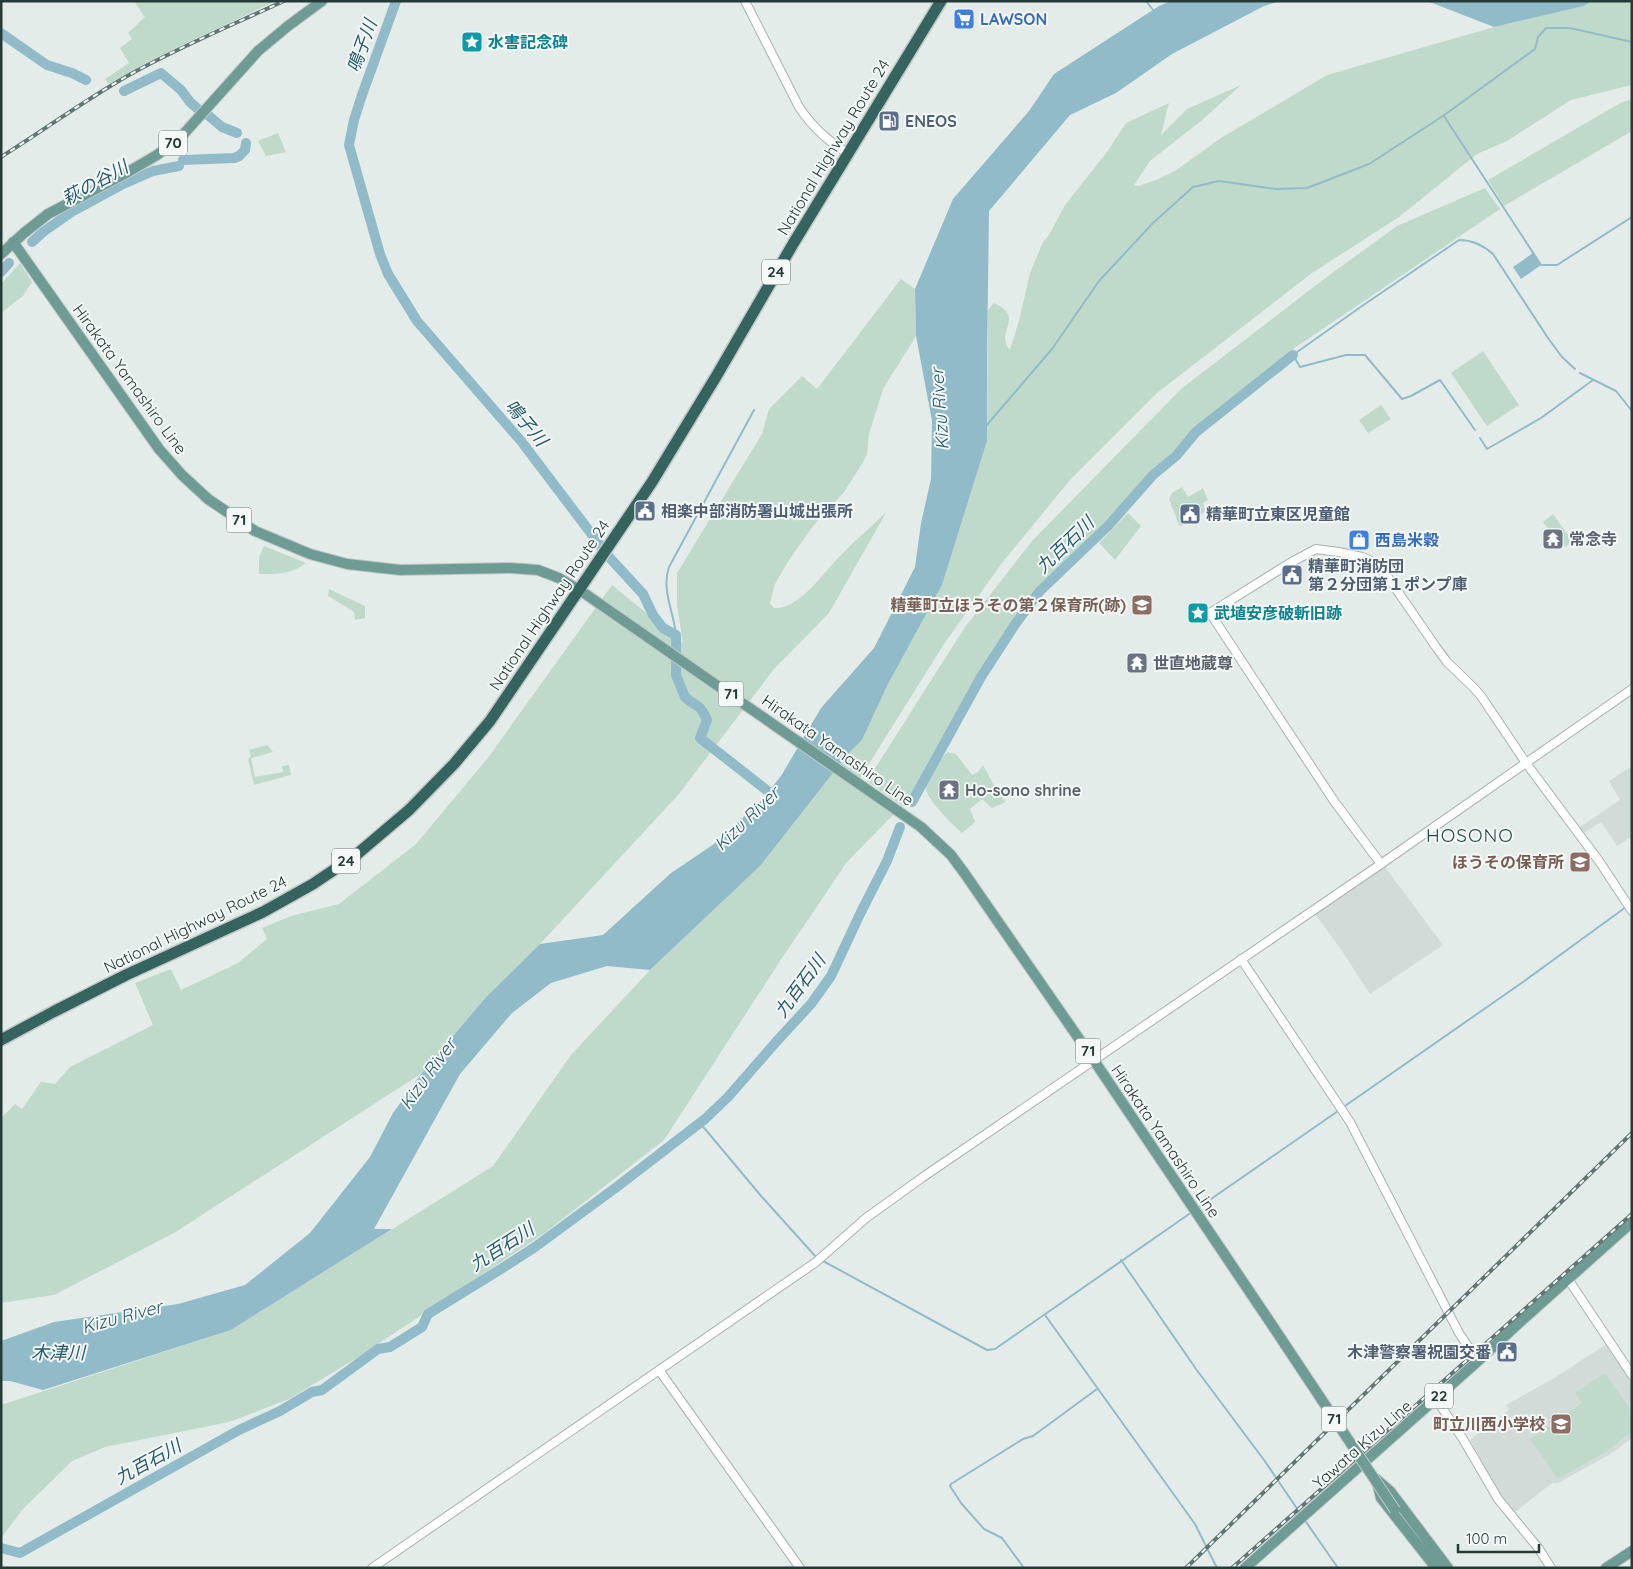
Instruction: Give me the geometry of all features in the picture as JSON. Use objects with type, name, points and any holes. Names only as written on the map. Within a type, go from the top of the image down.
[{"type":"highway","name":"National Highway Route 24","points":[[1,1040],[126,975],[263,912],[313,884],[356,855],[409,810],[454,764],[490,721],[581,592],[594,566],[652,482],[940,1]]},
{"type":"main road","name":"70","points":[[1,254],[48,214],[128,172],[157,155],[180,138],[258,51],[322,1]]},
{"type":"main road","name":"Hirakata Yamashiro Line","points":[[13,242],[159,449],[201,492],[226,512],[256,530],[310,554],[352,565],[400,570],[510,568],[538,570],[559,578],[922,827],[951,855],[1093,1059],[1395,1510],[1442,1568]]},
{"type":"main road","name":"Yawata Kizu Line","points":[[1245,1568],[1632,1222]]},
{"type":"main road","points":[[1365,1462],[1377,1480],[1390,1491],[1448,1568]]},
{"type":"main road","points":[[1377,1480],[1380,1498],[1436,1568]]},
{"type":"main road","points":[[1606,1568],[1632,1551]]},
{"type":"main road","points":[[1618,1568],[1632,1559]]},
{"type":"street","points":[[745,1],[799,107],[809,122],[833,144],[849,154]]},
{"type":"street","points":[[1381,864],[1334,801],[1210,613],[1316,549],[1340,552],[1369,560],[1388,576],[1447,662],[1474,688],[1526,763],[1599,861],[1632,911]]},
{"type":"street","points":[[372,1568],[816,1262],[880,1208],[1093,1059],[1381,864],[1632,689]]},
{"type":"street","points":[[1241,959],[1350,1122],[1459,1333],[1478,1361]]},
{"type":"street","points":[[1568,1279],[1632,1375]]},
{"type":"street","points":[[660,1370],[800,1568]]},
{"type":"street","points":[[1436,1398],[1463,1439],[1498,1499],[1539,1549],[1551,1568]]},
{"type":"shaded area","points":[[1632,766],[1632,836],[1617,846],[1601,822],[1583,833],[1580,827],[1620,800],[1609,781]]},
{"type":"shaded area","points":[[1385,867],[1443,945],[1370,994],[1315,914]]},
{"type":"shaded area","name":"町立川西小学校","points":[[1608,1343],[1632,1383],[1632,1438],[1609,1455],[1558,1483],[1552,1483],[1515,1512],[1513,1511],[1494,1485],[1471,1439],[1509,1410],[1506,1405],[1556,1377]]},
{"type":"green space","points":[[134,1],[275,1],[170,51],[109,84],[105,79],[129,63],[120,48],[132,39],[128,33],[145,17]]},
{"type":"green space","points":[[1592,1],[1632,1],[1632,85],[1571,100],[1507,141],[1477,154],[1399,217],[1312,273],[1157,393],[1070,480],[1002,563],[944,644],[855,786],[895,813],[847,862],[782,958],[664,1140],[546,1232],[357,1358],[289,1399],[229,1422],[105,1447],[72,1461],[23,1509],[1,1538],[1,1405],[231,1330],[493,1166],[571,1055],[650,970],[760,866],[848,754],[862,740],[887,686],[942,585],[987,441],[988,310],[994,303],[1003,308],[1008,314],[1009,320],[1005,337],[1006,344],[1010,350],[1030,273],[1043,242],[1049,235],[1065,205],[1107,152],[1126,123],[1169,103],[1161,135],[1187,109],[1241,85],[1201,121],[1150,161],[1134,185],[1138,186],[1175,171],[1221,138],[1327,75],[1494,27],[1584,6]]},
{"type":"green space","points":[[1632,99],[1632,131],[1504,206],[1488,180],[1622,102]]},
{"type":"green space","points":[[278,133],[286,152],[266,156],[258,141]]},
{"type":"green space","points":[[1485,188],[1500,209],[1296,347],[1196,428],[1174,455],[1148,478],[1120,509],[1038,591],[995,646],[904,807],[867,781],[965,627],[1032,541],[1181,389],[1324,279],[1397,226]]},
{"type":"green space","points":[[20,263],[32,282],[23,296],[1,313],[1,284]]},
{"type":"green space","points":[[901,279],[915,289],[916,336],[883,389],[869,434],[867,454],[862,464],[844,492],[814,525],[789,560],[775,584],[770,603],[774,608],[784,607],[802,596],[847,548],[887,511],[829,613],[774,669],[679,794],[540,944],[486,997],[422,1073],[174,1233],[54,1295],[1,1303],[1,1118],[15,1104],[22,1109],[41,1082],[55,1084],[70,1067],[153,1025],[135,983],[171,969],[181,990],[238,963],[267,939],[262,928],[291,916],[339,904],[416,844],[487,759],[612,585],[683,643],[677,605],[677,573],[762,434],[769,409],[802,376],[817,389]]},
{"type":"green space","points":[[1483,351],[1519,405],[1487,426],[1451,373]]},
{"type":"green space","points":[[1381,405],[1391,419],[1368,433],[1359,420]]},
{"type":"green space","points":[[1182,487],[1188,497],[1203,488],[1208,500],[1203,503],[1206,511],[1181,526],[1169,499],[1172,493]]},
{"type":"green space","points":[[1128,513],[1141,526],[1115,560],[1099,543]]},
{"type":"green space","points":[[1553,514],[1573,542],[1565,547],[1556,535],[1553,536],[1543,522]]},
{"type":"green space","points":[[264,546],[306,563],[289,572],[259,574],[259,557]]},
{"type":"green space","points":[[329,589],[365,606],[365,618],[355,620],[354,612],[328,596]]},
{"type":"green space","points":[[267,745],[273,752],[251,758],[255,777],[283,772],[282,766],[289,765],[291,775],[254,785],[248,759],[251,756],[249,750]]},
{"type":"green space","points":[[947,752],[956,754],[972,775],[977,773],[983,765],[996,789],[1006,802],[992,808],[982,799],[970,809],[975,821],[974,823],[962,833],[933,803],[926,790],[925,784],[928,777]]},
{"type":"green space","points":[[1605,1373],[1632,1412],[1632,1431],[1607,1451],[1558,1479],[1530,1439],[1582,1403],[1575,1393]]},
{"type":"water","points":[[1171,1],[1280,1],[1264,6],[1172,54],[1116,93],[1070,115],[989,211],[987,441],[942,585],[887,686],[862,740],[848,754],[760,866],[650,970],[607,966],[551,983],[512,1013],[460,1074],[374,1229],[392,1229],[231,1330],[43,1390],[10,1381],[1,1381],[1,1341],[54,1322],[178,1304],[245,1285],[310,1233],[370,1157],[393,1113],[422,1073],[486,997],[540,944],[603,935],[671,873],[714,844],[760,802],[781,776],[821,708],[874,648],[915,567],[921,523],[931,479],[932,421],[916,336],[915,289],[953,199],[1029,111],[1054,74],[1159,6]]},
{"type":"water","points":[[1427,1],[1592,1],[1584,6],[1494,27]]},
{"type":"water","points":[[1533,253],[1541,265],[1521,279],[1513,267]]},
{"type":"waterway","name":"鳴子川","points":[[396,1],[362,95],[349,145],[380,254],[388,274],[417,321],[521,441],[609,557],[643,594],[653,615],[663,628],[676,635],[676,675],[685,697],[700,708],[707,720],[700,738],[778,799]]},
{"type":"waterway","points":[[1146,1],[1154,11]]},
{"type":"waterway","points":[[986,426],[1052,349],[1099,281],[1153,223],[1193,187],[1219,181],[1276,189],[1307,188],[1369,164],[1443,116],[1535,49],[1538,37],[1546,28],[1570,28],[1632,42]]},
{"type":"waterway","name":"萩の谷川","points":[[1,33],[47,65],[72,73],[86,80]]},
{"type":"waterway","name":"萩の谷川","points":[[124,91],[161,73],[181,90],[199,110]]},
{"type":"waterway","name":"萩の谷川","points":[[209,116],[222,127],[237,133]]},
{"type":"waterway","points":[[1444,116],[1541,265],[1557,265],[1632,217]]},
{"type":"waterway","name":"萩の谷川","points":[[183,160],[234,158],[245,150],[246,143]]},
{"type":"waterway","name":"萩の谷川","points":[[32,242],[73,211],[121,185],[153,171],[179,166]]},
{"type":"waterway","points":[[1475,430],[1440,380],[1402,399],[1365,355],[1346,355],[1300,367],[1293,355],[1459,240],[1464,240],[1478,244],[1493,254],[1548,338],[1562,357],[1575,369]]},
{"type":"waterway","name":"萩の谷川","points":[[1,272],[9,263]]},
{"type":"waterway","name":"九百石川","points":[[912,802],[981,677],[1016,623],[1040,591],[1108,526],[1153,475],[1176,456],[1196,432],[1293,355]]},
{"type":"waterway","points":[[1580,373],[1616,391],[1632,411]]},
{"type":"waterway","points":[[1480,438],[1487,449],[1541,418],[1593,380]]},
{"type":"waterway","points":[[676,635],[666,584],[669,567],[754,410]]},
{"type":"waterway","name":"九百石川","points":[[1,1548],[20,1553],[239,1430],[280,1411],[312,1392],[322,1390],[378,1349],[390,1347],[422,1327],[428,1314],[535,1247],[705,1119],[728,1097],[811,1004],[831,976],[887,861],[900,827]]},
{"type":"waterway","points":[[1342,1108],[1523,982],[1626,907]]},
{"type":"waterway","points":[[1198,1208],[1338,1111]]},
{"type":"waterway","points":[[700,1123],[762,1197],[816,1257]]},
{"type":"waterway","points":[[823,1261],[987,1350],[995,1349],[1192,1212]]},
{"type":"waterway","points":[[1121,1260],[1196,1369],[1264,1460],[1300,1513]]},
{"type":"waterway","points":[[1045,1315],[1195,1524],[1217,1568]]},
{"type":"waterway","points":[[1024,1568],[1002,1538],[984,1529],[961,1503],[950,1486],[1023,1439],[1033,1436],[1097,1389]]},
{"type":"waterway","points":[[1304,1519],[1338,1568]]},
{"type":"railway","points":[[1,157],[129,75],[186,46],[284,1]]},
{"type":"railway","points":[[1186,1568],[1632,1133]]},
{"type":"railway","points":[[1232,1568],[1632,1214]]},
{"type":"place","name":"LAWSON","points":[[964,19]]},
{"type":"place","name":"水害記念碑","points":[[472,42]]},
{"type":"place","name":"ENEOS","points":[[889,121]]},
{"type":"place","name":"相楽中部消防署山城出張所","points":[[645,511]]},
{"type":"place","name":"精華町立東区児童館","points":[[1190,514]]},
{"type":"place","name":"常念寺","points":[[1553,539]]},
{"type":"place","name":"西島米穀","points":[[1359,540]]},
{"type":"place","name":"精華町消防団 第２分団第１ポンプ庫","points":[[1292,575]]},
{"type":"place","name":"精華町立ほうその第２保育所(跡)","points":[[1142,605]]},
{"type":"place","name":"武埴安彦破斬旧跡","points":[[1198,613]]},
{"type":"place","name":"世直地蔵尊","points":[[1137,663]]},
{"type":"place","name":"Ho-sono shrine","points":[[949,790]]},
{"type":"place","name":"ほうその保育所","points":[[1580,862]]},
{"type":"place","name":"木津警察署祝園交番","points":[[1507,1352]]},
{"type":"place","name":"町立川西小学校","points":[[1561,1424]]},
{"type":"district","name":"HOSONO","points":[[1470,835]]},
{"type":"water label","name":"Kizu River","points":[[940,409]]},
{"type":"water label","name":"Kizu River","points":[[747,819]]},
{"type":"water label","name":"Kizu River","points":[[428,1074]]},
{"type":"water label","name":"Kizu River","points":[[122,1317]]},
{"type":"water label","name":"木津川","points":[[58,1353]]}]
